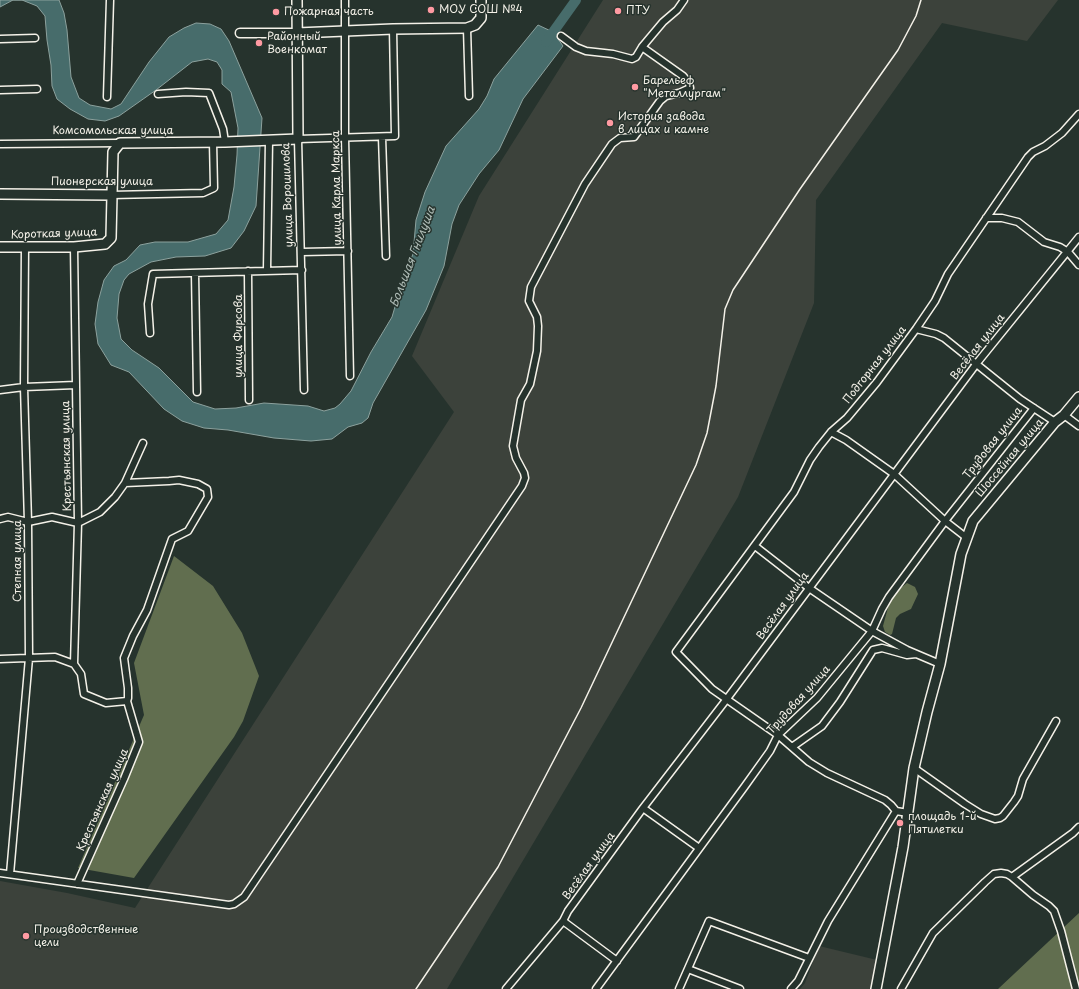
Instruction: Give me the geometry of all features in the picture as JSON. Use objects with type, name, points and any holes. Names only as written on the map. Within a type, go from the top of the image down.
[{"type":"main road","name":"улица Ворошилова","points":[[297,0],[298,139]]},
{"type":"main road","points":[[297,33],[467,28],[474,25],[481,18],[481,0]]},
{"type":"main road","points":[[266,141],[298,139]]},
{"type":"main road","name":"Комсомольская улица","points":[[120,143],[266,141]]},
{"type":"main road","name":"Короткая улица","points":[[0,248],[74,247],[104,244],[111,238],[113,152],[120,143]]},
{"type":"main road","name":"Пионерская улица","points":[[0,194],[111,195]]},
{"type":"main road","name":"Шоссейная улица","points":[[967,538],[973,521],[1055,422],[1064,415],[1079,397]]},
{"type":"main road","points":[[876,989],[903,847],[914,768],[940,664],[961,554],[967,538]]},
{"type":"street","points":[[107,97],[110,0]]},
{"type":"street","name":"улица Карла Маркса","points":[[345,0],[345,138],[350,376]]},
{"type":"street","points":[[561,36],[572,44],[586,51],[613,54],[632,59],[636,57],[642,47],[663,22],[677,10],[684,0]]},
{"type":"street","points":[[467,28],[469,96]]},
{"type":"street","points":[[298,139],[394,136],[393,29]]},
{"type":"street","points":[[240,33],[297,33]]},
{"type":"street","points":[[0,40],[35,38]]},
{"type":"street","points":[[0,873],[132,890],[229,905],[234,904],[244,897],[515,499],[522,486],[525,478],[524,473],[516,458],[513,446],[521,400],[530,384],[537,351],[537,322],[529,301],[531,287],[585,184],[612,144],[620,138],[634,136],[660,100],[666,96],[684,92],[690,88],[690,83],[683,76],[642,47]]},
{"type":"street","points":[[0,90],[36,89]]},
{"type":"street","points":[[158,94],[186,92],[209,93],[223,129],[225,142]]},
{"type":"street","name":"Подгорная улица","points":[[726,700],[707,684],[676,652],[794,492],[810,460],[831,432],[847,418],[877,382],[916,329],[935,302],[948,274],[1028,157],[1062,132],[1079,114]]},
{"type":"street","points":[[382,137],[386,256]]},
{"type":"street","name":"улица Ворошилова","points":[[298,139],[302,252],[304,390]]},
{"type":"street","points":[[266,141],[267,270]]},
{"type":"street","name":"Пионерская улица","points":[[111,195],[203,193],[214,188],[213,142]]},
{"type":"street","name":"Комсомольская улица","points":[[0,144],[120,143]]},
{"type":"street","points":[[986,218],[1002,218],[1018,222],[1044,242],[1060,247],[1068,252],[1079,265]]},
{"type":"street","name":"Весёлая улица","points":[[506,989],[563,921],[568,911],[643,808],[726,700],[977,363],[1079,238]]},
{"type":"street","name":"Степная улица","points":[[10,874],[29,658],[28,522],[24,387],[25,247]]},
{"type":"street","name":"Крестьянская улица","points":[[74,247],[78,523],[74,664]]},
{"type":"street","points":[[302,252],[348,251]]},
{"type":"street","points":[[150,333],[148,304],[153,274],[302,270]]},
{"type":"street","name":"улица Фирсова","points":[[248,272],[249,400]]},
{"type":"street","points":[[195,273],[197,392]]},
{"type":"street","points":[[916,329],[936,334],[944,338],[1020,399],[1055,422]]},
{"type":"street","points":[[0,390],[24,387],[76,385]]},
{"type":"street","name":"Трудовая улица","points":[[596,989],[766,757],[778,735],[817,698],[872,631],[889,597],[1034,408]]},
{"type":"street","points":[[1064,415],[1079,426]]},
{"type":"street","points":[[831,432],[846,440],[894,474],[967,538]]},
{"type":"street","points":[[0,519],[8,516],[28,522],[52,517],[78,523],[100,512],[115,497],[125,483],[143,444]]},
{"type":"street","name":"Крестьянская улица","points":[[77,884],[139,742],[127,701],[128,688],[124,658],[147,610],[172,539],[188,531],[208,497],[207,489],[198,484],[179,480],[169,482],[125,483]]},
{"type":"street","points":[[755,546],[809,588],[872,631],[916,654],[940,664]]},
{"type":"street","points":[[792,747],[822,726],[840,702],[873,650],[882,648],[907,655],[916,654]]},
{"type":"street","points":[[0,659],[55,657],[74,664],[81,674],[84,694],[106,703],[127,701]]},
{"type":"street","points":[[726,700],[778,735],[816,767],[885,800],[896,811],[908,814]]},
{"type":"street","points":[[914,768],[981,814],[995,819],[1000,818],[1018,796],[1023,780],[1056,721]]},
{"type":"street","points":[[643,808],[699,848]]},
{"type":"street","points":[[791,989],[798,981],[828,921],[896,811]]},
{"type":"street","points":[[1012,877],[1073,833],[1079,827]]},
{"type":"street","points":[[901,989],[933,933],[994,874],[1001,873],[1012,877],[1033,896],[1054,911],[1061,931],[1076,989]]},
{"type":"street","points":[[563,921],[617,961]]},
{"type":"street","points":[[679,989],[709,921],[809,958]]},
{"type":"street","points":[[688,969],[740,989]]},
{"type":"shaded area","points":[[603,0],[1058,0],[1027,41],[942,23],[816,200],[814,303],[738,497],[447,989],[0,989],[0,881],[67,893],[135,908],[454,412],[412,356],[479,196]]},
{"type":"shaded area","points":[[819,946],[877,960],[872,989],[800,989],[805,983]]},
{"type":"green space","points":[[174,556],[213,586],[242,633],[259,676],[243,721],[234,737],[134,878],[78,868],[144,715],[134,663]]},
{"type":"green space","points":[[907,583],[915,587],[918,594],[911,609],[900,614],[896,618],[892,634],[890,635],[885,632],[883,626],[889,604],[897,591]]},
{"type":"green space","points":[[1079,913],[1079,989],[998,989]]},
{"type":"water","points":[[0,0],[13,0],[0,7]]},
{"type":"water","points":[[22,0],[59,0],[64,13],[67,30],[71,77],[79,98],[90,105],[111,109],[121,104],[149,62],[169,37],[184,28],[196,23],[210,24],[221,29],[229,41],[262,118],[256,206],[244,231],[231,248],[205,256],[176,257],[151,262],[129,274],[124,280],[119,294],[117,318],[121,339],[132,350],[159,368],[193,402],[215,409],[236,408],[264,403],[308,406],[324,411],[335,408],[340,404],[351,391],[371,352],[392,317],[404,276],[413,254],[416,220],[425,192],[446,146],[479,109],[487,96],[494,79],[538,25],[553,32],[563,46],[523,99],[499,150],[479,174],[459,205],[452,224],[444,266],[426,310],[373,403],[368,418],[362,423],[348,427],[332,439],[311,441],[274,438],[228,430],[204,428],[182,421],[164,409],[129,372],[111,365],[98,344],[95,324],[98,302],[104,280],[114,266],[126,260],[140,245],[155,242],[188,242],[216,234],[228,220],[234,187],[238,128],[231,92],[222,84],[222,70],[217,62],[208,59],[192,62],[119,116],[105,121],[88,119],[70,109],[57,99],[52,86],[45,16],[37,6]]},
{"type":"waterway","name":"Большая Гнилуша","points":[[546,42],[576,0]]},
{"type":"railway","points":[[416,989],[498,867],[581,708],[696,465],[707,433],[716,386],[725,309],[733,290],[800,189],[898,50],[916,16],[921,0]]},
{"type":"place","name":"МОУ СОШ №4","points":[[431,10]]},
{"type":"place","name":"ПТУ","points":[[618,11]]},
{"type":"place","name":"Пожарная часть","points":[[276,12]]},
{"type":"place","name":"Районный Военкомат","points":[[259,43]]},
{"type":"place","name":"Барельеф \"Металлургам\"","points":[[635,87]]},
{"type":"place","name":"История завода в лицах и камне","points":[[610,123]]},
{"type":"place","name":"площадь 1-й Пятилетки","points":[[900,823]]},
{"type":"place","name":"Производственные цели","points":[[26,936]]}]
